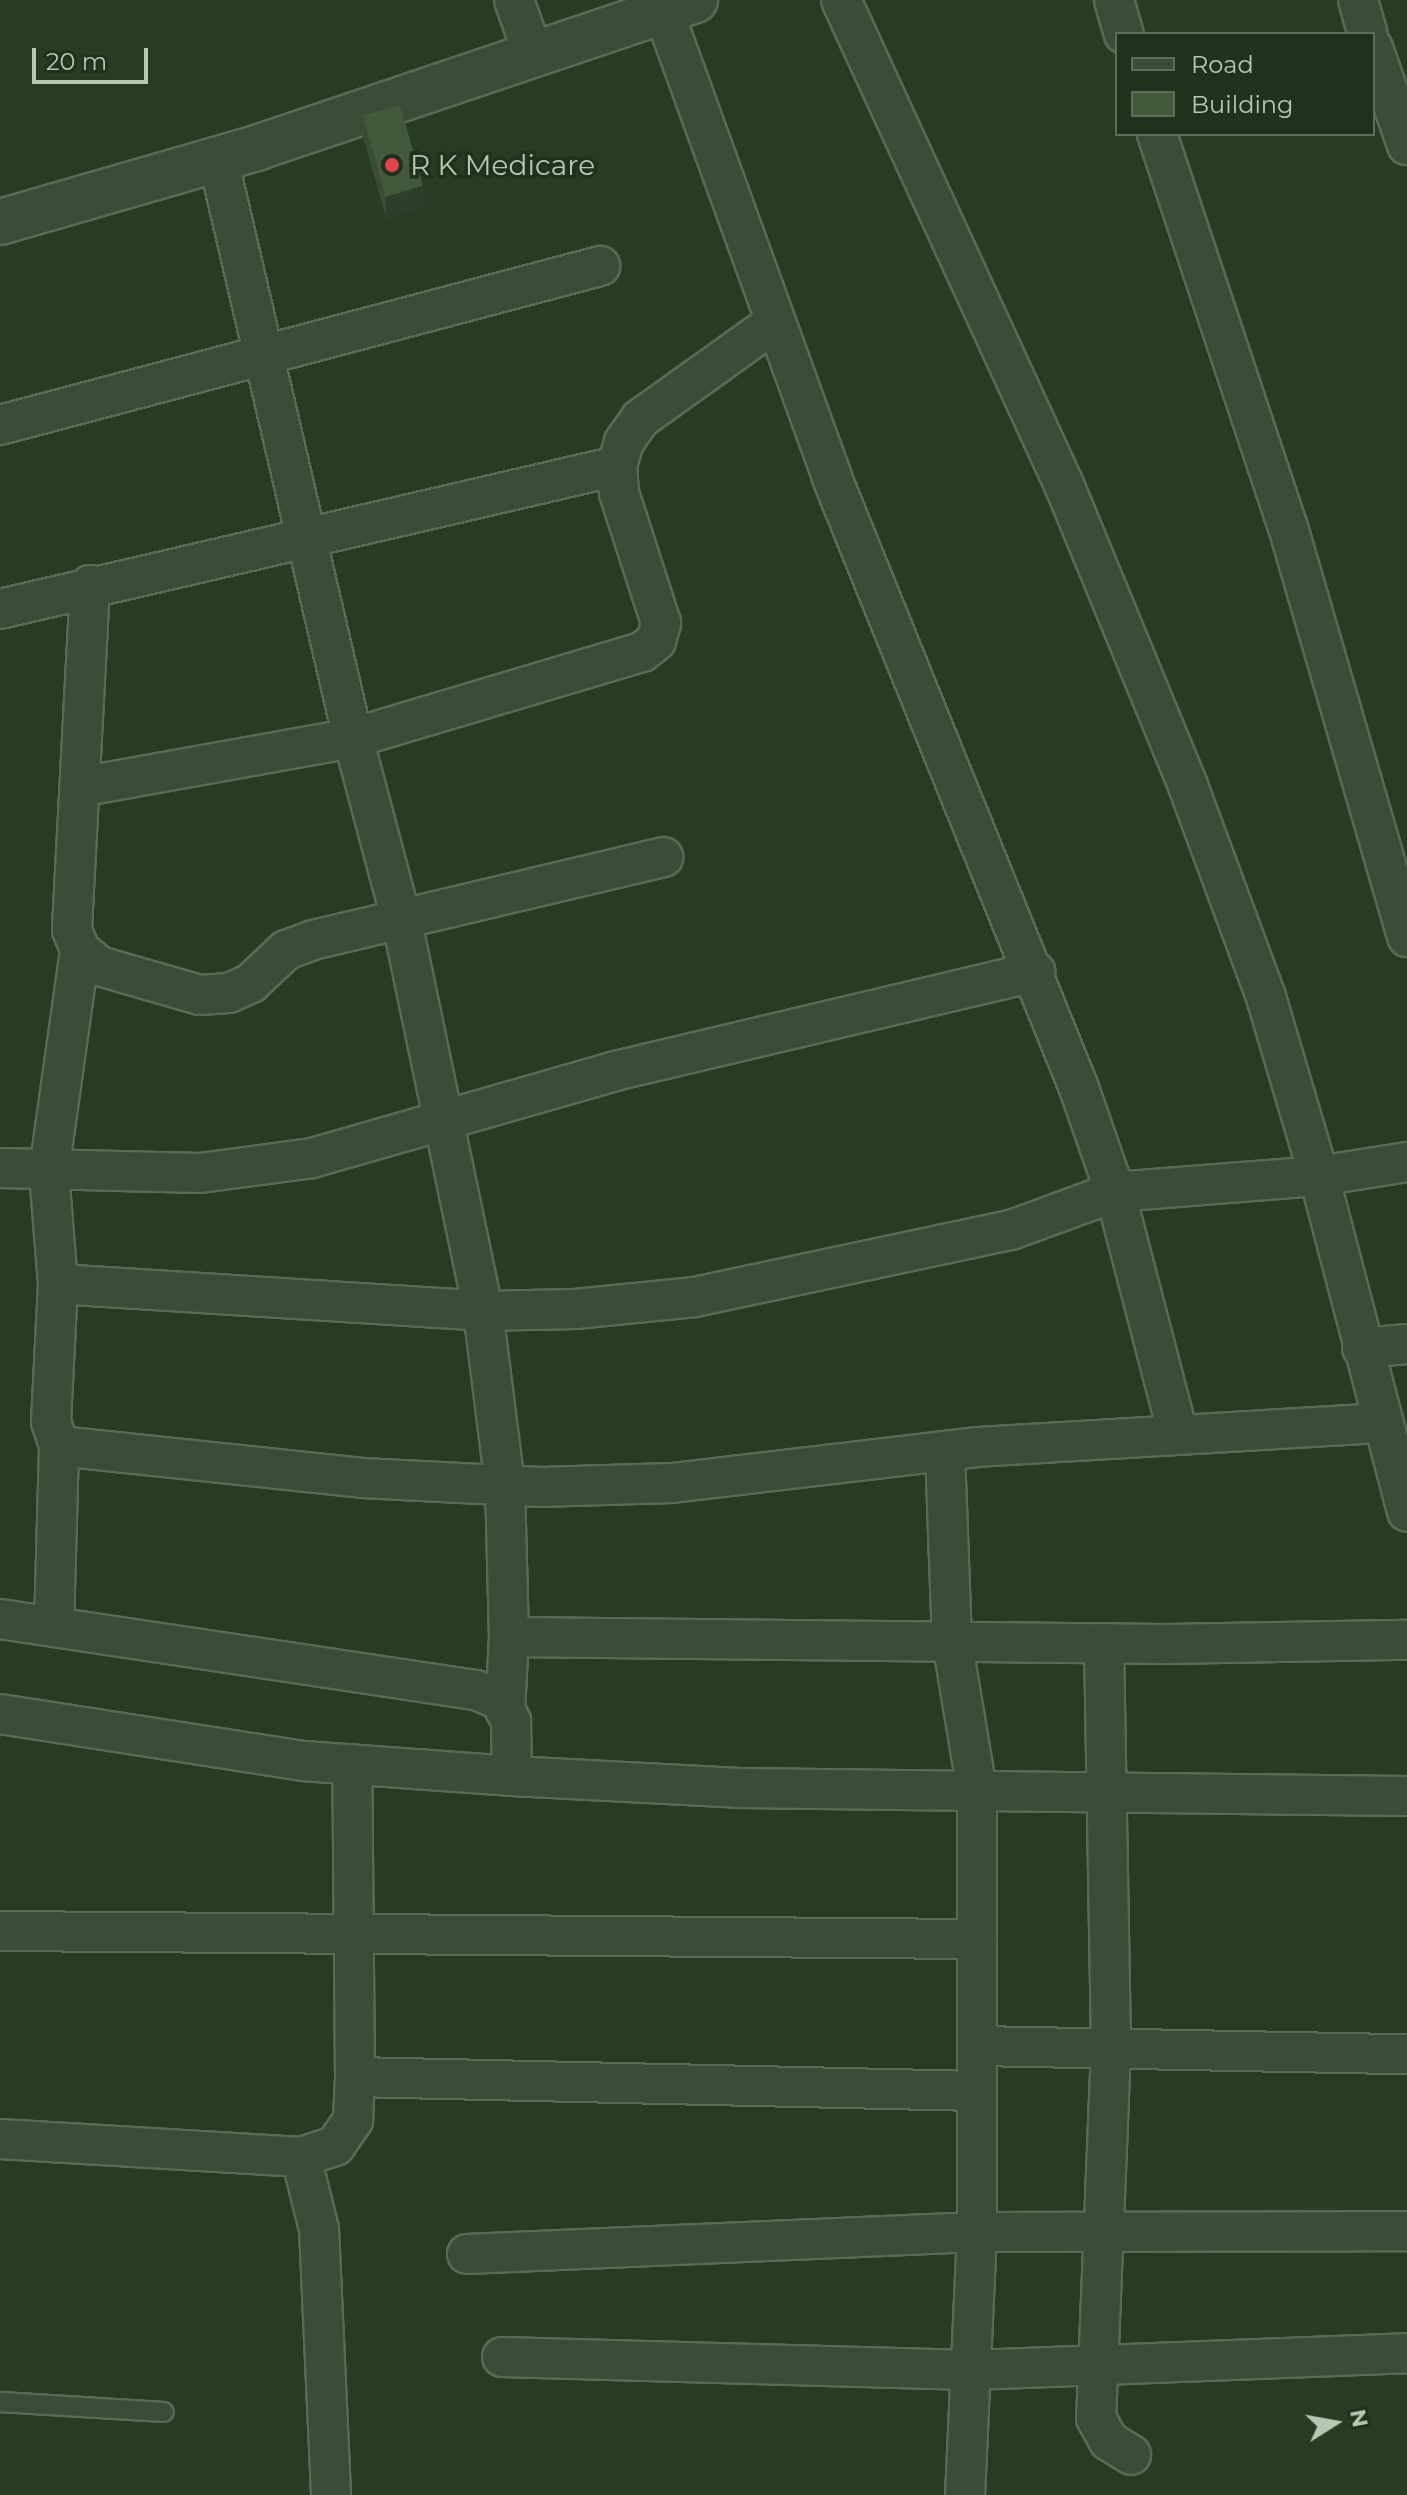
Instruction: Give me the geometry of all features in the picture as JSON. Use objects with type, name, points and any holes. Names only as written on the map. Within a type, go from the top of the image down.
[{"type":"street","points":[[514,0],[533,54]]},
{"type":"street","points":[[841,0],[1065,487],[1188,786],[1266,997],[1319,1176],[1381,1423],[1407,1512]]},
{"type":"street","points":[[1114,0],[1123,32]]},
{"type":"street","points":[[1358,0],[1367,32]]},
{"type":"street","points":[[0,222],[218,159],[679,5],[774,323],[962,803],[1035,972],[1115,1192],[1178,1433]]},
{"type":"street","points":[[1375,54],[1407,145]]},
{"type":"street","points":[[1158,136],[1288,527],[1407,937]]},
{"type":"street","points":[[218,159],[353,738],[402,922],[483,1311],[505,1485],[509,1637],[505,1710]]},
{"type":"street","points":[[0,425],[264,358],[600,266]]},
{"type":"street","points":[[80,787],[353,738],[642,652],[656,641],[661,623],[619,493],[617,466],[624,442],[640,419],[774,323]]},
{"type":"street","points":[[0,609],[90,585],[617,466]]},
{"type":"street","points":[[90,585],[72,930],[80,950],[99,966],[200,995],[229,993],[251,983],[286,950],[663,857]]},
{"type":"street","points":[[54,1627],[59,1446],[51,1422],[58,1284],[49,1171],[80,950]]},
{"type":"street","points":[[0,1168],[200,1173],[312,1158],[615,1071],[1035,972]]},
{"type":"street","points":[[58,1284],[483,1311],[575,1309],[695,1297],[1011,1230],[1115,1192],[1319,1176],[1407,1162]]},
{"type":"street","points":[[1362,1348],[1407,1344]]},
{"type":"street","points":[[59,1446],[362,1478],[505,1485],[672,1483],[945,1451],[1178,1433],[1381,1423]]},
{"type":"street","points":[[945,1451],[952,1641],[977,1790],[977,2232],[965,2495]]},
{"type":"street","points":[[0,1619],[476,1690],[500,1700],[511,1721],[512,1776]]},
{"type":"street","points":[[509,1637],[1104,1643],[1407,1640]]},
{"type":"street","points":[[1104,1643],[1111,2048],[1100,2232],[1096,2418],[1109,2441],[1131,2455]]},
{"type":"street","points":[[0,1714],[116,1736],[352,1764],[512,1776],[739,1788],[1407,1796]]},
{"type":"street","points":[[0,2139],[301,2157],[335,2146],[353,2120],[355,2077],[352,1764]]},
{"type":"street","points":[[0,1931],[977,1939]]},
{"type":"street","points":[[977,2046],[1407,2054]]},
{"type":"street","points":[[355,2077],[977,2091]]},
{"type":"street","points":[[301,2157],[319,2229],[331,2495]]},
{"type":"street","points":[[467,2254],[977,2232],[1407,2231]]},
{"type":"street","points":[[502,2357],[970,2370],[1407,2353]]},
{"type":"lane","points":[[0,2402],[164,2412]]},
{"type":"building","points":[[400,105],[423,186],[386,196],[363,116]]},
{"type":"place","name":"R K Medicare","points":[[392,165]]}]
